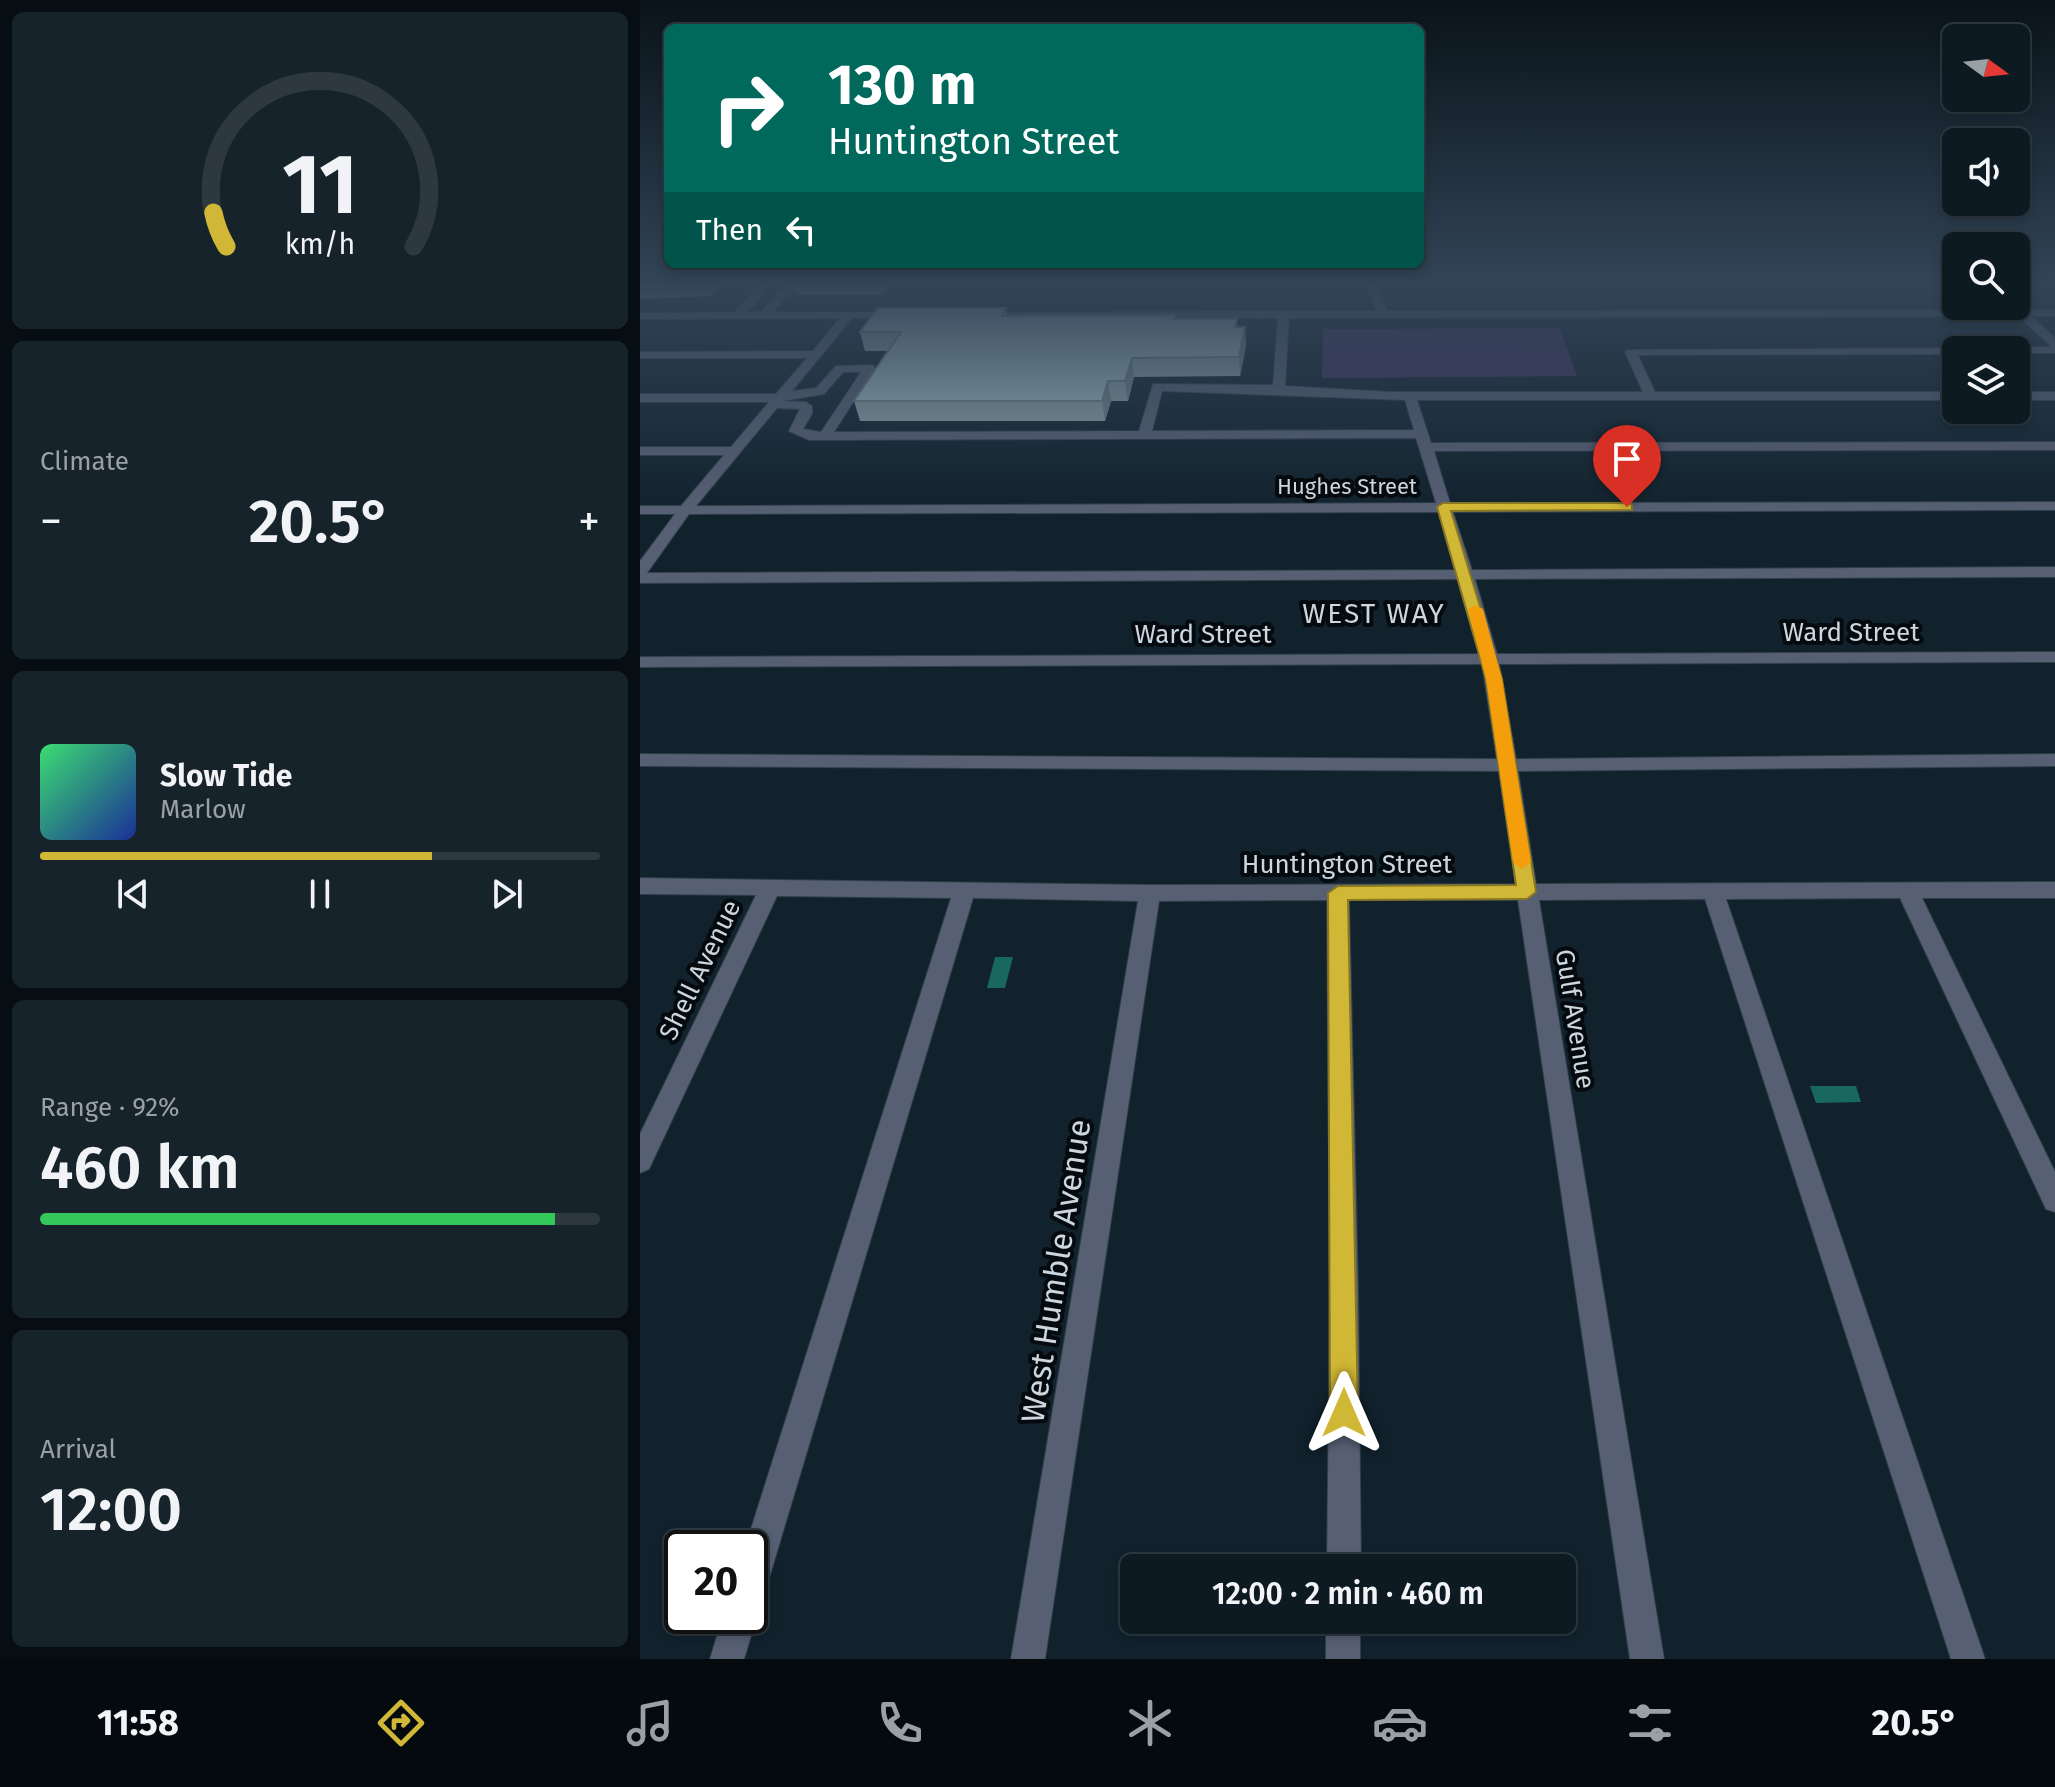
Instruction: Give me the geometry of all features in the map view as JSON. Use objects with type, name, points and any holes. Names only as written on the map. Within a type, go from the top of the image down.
[{"type":"street","points":[[640,572],[685,510],[811,359]]},
{"type":"street","points":[[1279,389],[1281,359]]},
{"type":"street","points":[[1634,359],[1651,396]]},
{"type":"street","points":[[640,398],[778,399],[813,394],[826,387],[840,369],[869,368],[871,370],[826,435]]},
{"type":"street","points":[[1144,435],[1157,387],[1410,396],[1942,396]]},
{"type":"street","name":"Gulf Avenue","points":[[1410,396],[1489,659],[1647,1659]]},
{"type":"street","points":[[2030,396],[2055,396]]},
{"type":"street","points":[[778,399],[806,406],[796,433],[826,435],[1144,435],[1424,441],[2055,446]]},
{"type":"street","points":[[640,451],[735,451]]},
{"type":"street","name":"Hughes Street","points":[[640,510],[2055,506]]},
{"type":"street","points":[[640,578],[2055,572]]},
{"type":"street","name":"Ward Street","points":[[640,662],[2055,657]]},
{"type":"street","points":[[640,760],[1507,765],[2055,760]]},
{"type":"street","name":"Huntington Street","points":[[640,886],[1150,893],[2055,890]]},
{"type":"street","name":"Shell Avenue","points":[[640,1161],[770,889]]},
{"type":"street","points":[[1907,890],[2055,1200]]},
{"type":"street","points":[[1713,891],[1968,1659]]},
{"type":"street","points":[[767,1530],[964,892]]},
{"type":"street","name":"West Humble Avenue","points":[[1028,1659],[1150,893]]},
{"type":"street","points":[[1338,893],[1344,1288],[1344,1554]]},
{"type":"street","points":[[727,1659],[735,1634]]},
{"type":"street","points":[[1343,1634],[1343,1659]]},
{"type":"shaded area","points":[[1322,359],[1571,359],[1577,376],[1322,378]]},
{"type":"shaded area","points":[[995,957],[1013,957],[1005,988],[987,988]]},
{"type":"shaded area","points":[[1810,1086],[1856,1086],[1861,1102],[1816,1103]]},
{"type":"building","points":[[882,359],[1132,359],[1125,381],[1108,381],[1102,401],[854,401]]},
{"type":"slow traffic","points":[[1475,609],[1494,679],[1522,862]]},
{"type":"district","name":"WEST WAY","points":[[1374,613]]},
{"type":"route","points":[[1344,1413],[1338,893],[1527,892],[1494,679],[1485,638],[1443,507],[1627,507]]}]
